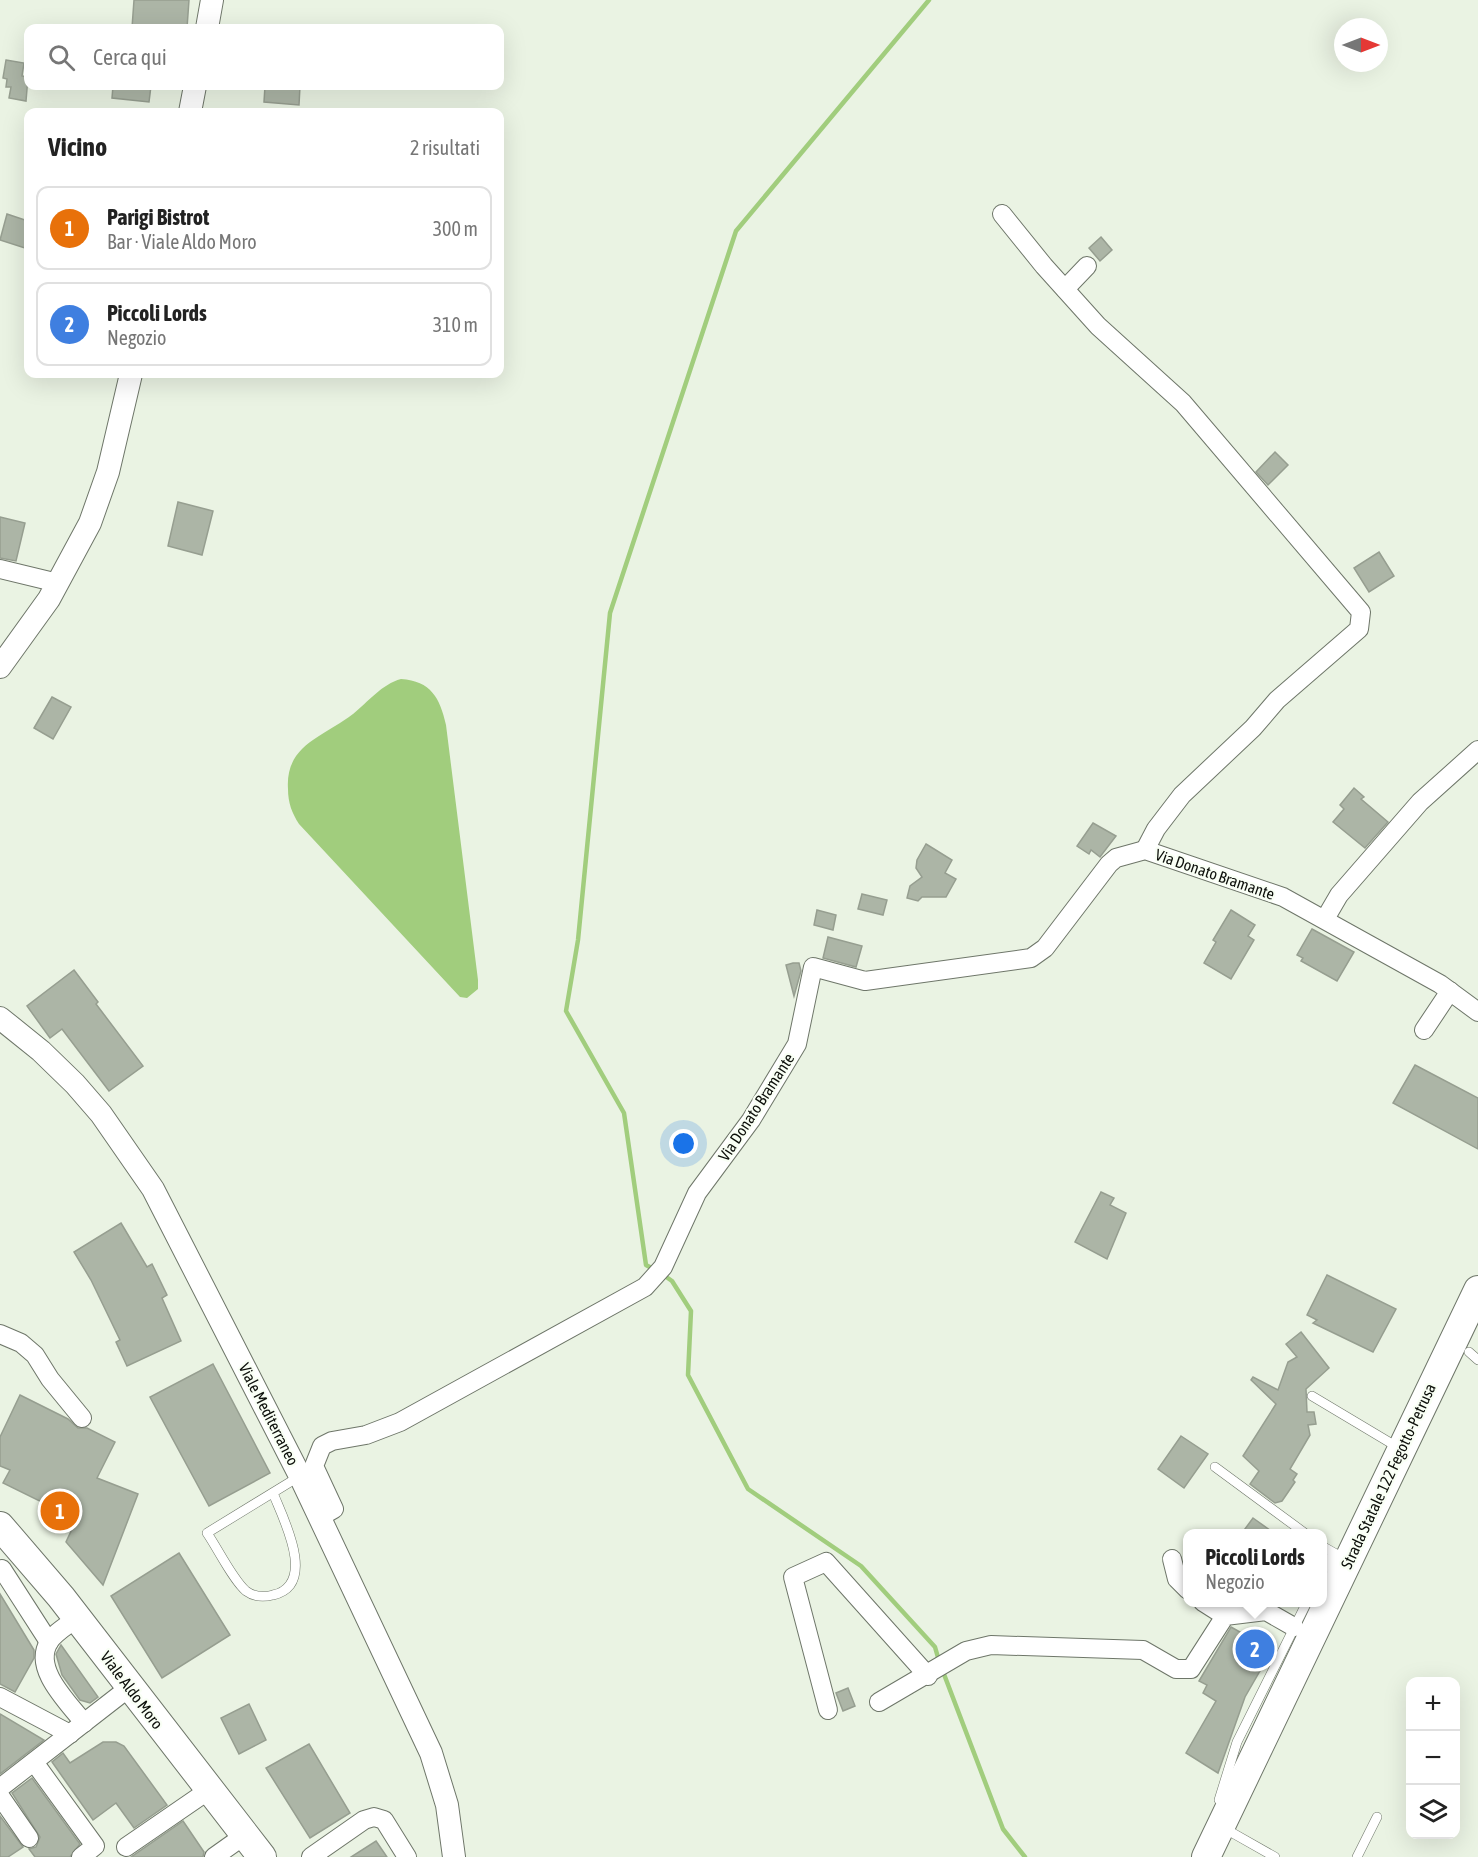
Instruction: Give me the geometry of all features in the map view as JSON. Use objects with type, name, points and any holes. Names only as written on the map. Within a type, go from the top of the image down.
[{"type":"main road","name":"Strada Statale 122 Fegotto-Petrusa","points":[[1327,1585],[1340,1557],[1401,1449],[1469,1352],[1478,1290]]},
{"type":"main road","name":"Viale Aldo Moro","points":[[0,1526],[9,1564],[76,1618],[254,1846]]},
{"type":"main road","name":"Strada Statale 122 Fegotto-Petrusa","points":[[1206,1857],[1220,1813],[1317,1607]]},
{"type":"street","points":[[208,24],[212,0]]},
{"type":"street","points":[[191,108],[194,90]]},
{"type":"street","points":[[1002,214],[1098,326],[1183,403],[1361,612],[1359,629],[1277,700],[1253,728],[1182,795],[1156,829],[1145,850]]},
{"type":"street","points":[[1065,289],[1087,266]]},
{"type":"street","points":[[1,668],[58,583],[90,523],[100,498],[130,378]]},
{"type":"street","points":[[0,569],[58,583]]},
{"type":"street","points":[[1325,919],[1339,895],[1420,802],[1478,750]]},
{"type":"street","name":"Via Donato Bramante","points":[[320,1517],[334,1509],[314,1466],[322,1446],[332,1441],[366,1435],[400,1422],[645,1287],[655,1278],[663,1267],[698,1193],[751,1120],[797,1044],[813,967],[865,981],[1031,958],[1045,948],[1109,864],[1116,858],[1145,850],[1283,897],[1450,991],[1478,1012]]},
{"type":"street","points":[[1425,1030],[1450,991]]},
{"type":"street","name":"Viale Mediterraneo","points":[[0,1018],[75,1084],[101,1114],[153,1190],[300,1476],[430,1753],[447,1805],[454,1857]]},
{"type":"street","points":[[0,1334],[21,1343],[35,1355],[50,1379],[82,1418]]},
{"type":"street","points":[[1172,1559],[1177,1579],[1183,1585]]},
{"type":"street","points":[[828,1710],[793,1577],[826,1562],[928,1676]]},
{"type":"street","points":[[9,1564],[49,1642]]},
{"type":"street","points":[[1210,1607],[1225,1617],[1266,1611],[1294,1627]]},
{"type":"street","points":[[879,1702],[928,1676],[966,1651],[991,1645],[1143,1650],[1176,1669],[1187,1670],[1225,1617]]},
{"type":"street","points":[[76,1618],[49,1642],[45,1659],[48,1674],[77,1729]]},
{"type":"street","points":[[0,1788],[130,1687]]},
{"type":"street","points":[[0,1697],[77,1729]]},
{"type":"street","points":[[34,1762],[95,1846],[81,1857]]},
{"type":"street","points":[[126,1847],[208,1790]]},
{"type":"street","points":[[0,1796],[29,1838]]},
{"type":"street","points":[[310,1857],[364,1820],[374,1817],[384,1820],[406,1857]]},
{"type":"street","points":[[214,1857],[254,1846]]},
{"type":"lane","points":[[1312,1396],[1401,1449]]},
{"type":"lane","points":[[1215,1467],[1300,1529]]},
{"type":"lane","points":[[273,1493],[296,1554],[295,1571],[283,1591],[268,1596],[256,1596],[244,1590],[207,1533],[300,1476]]},
{"type":"lane","points":[[1327,1549],[1340,1557],[1327,1569]]},
{"type":"lane","points":[[1275,1857],[1220,1813],[1237,1742],[1304,1607]]},
{"type":"lane","points":[[1357,1857],[1377,1817]]},
{"type":"shaded area","points":[[401,679],[411,680],[427,687],[441,707],[446,725],[478,980],[478,989],[467,998],[460,997],[299,824],[290,803],[289,774],[299,752],[318,736],[353,714],[381,689]]},
{"type":"building","points":[[134,0],[189,0],[187,24],[132,24]]},
{"type":"building","points":[[6,60],[24,63],[22,76],[24,76],[24,90],[27,90],[26,101],[9,98],[11,87],[6,87],[7,79],[3,78]]},
{"type":"building","points":[[113,90],[150,90],[149,102],[112,98]]},
{"type":"building","points":[[265,90],[300,90],[299,105],[264,102]]},
{"type":"building","points":[[7,214],[24,220],[24,248],[0,240]]},
{"type":"building","points":[[1101,237],[1112,250],[1100,261],[1089,248]]},
{"type":"building","points":[[1275,452],[1288,465],[1268,485],[1256,472]]},
{"type":"building","points":[[178,502],[213,511],[202,555],[168,546]]},
{"type":"building","points":[[0,517],[25,523],[16,561],[0,558]]},
{"type":"building","points":[[1379,552],[1394,576],[1369,592],[1354,568]]},
{"type":"building","points":[[52,697],[71,707],[53,739],[34,728]]},
{"type":"building","points":[[1354,788],[1364,797],[1361,799],[1388,822],[1365,848],[1333,822],[1344,809],[1340,805]]},
{"type":"building","points":[[1093,823],[1116,836],[1100,857],[1091,850],[1089,854],[1077,846]]},
{"type":"building","points":[[926,844],[952,860],[945,873],[956,879],[946,897],[922,897],[918,901],[907,898],[910,886],[922,877],[916,868],[917,860]]},
{"type":"building","points":[[862,894],[887,900],[883,915],[858,909]]},
{"type":"building","points":[[817,910],[836,915],[833,930],[814,925]]},
{"type":"building","points":[[1231,910],[1255,925],[1248,936],[1254,940],[1231,979],[1204,963],[1216,942],[1213,940]]},
{"type":"building","points":[[1312,929],[1354,952],[1337,981],[1301,961],[1303,958],[1297,955]]},
{"type":"building","points":[[828,937],[862,946],[856,967],[823,958]]},
{"type":"building","points":[[799,963],[801,971],[794,996],[786,965]]},
{"type":"building","points":[[74,970],[98,1002],[96,1004],[143,1066],[109,1091],[62,1029],[50,1038],[27,1006]]},
{"type":"building","points":[[1415,1065],[1478,1098],[1478,1149],[1393,1103]]},
{"type":"building","points":[[1101,1192],[1114,1198],[1110,1205],[1126,1213],[1107,1259],[1075,1242]]},
{"type":"building","points":[[121,1223],[147,1267],[152,1264],[167,1295],[162,1298],[181,1341],[127,1366],[116,1342],[120,1340],[91,1280],[74,1252]]},
{"type":"building","points":[[1327,1275],[1396,1309],[1373,1352],[1313,1323],[1317,1320],[1307,1315]]},
{"type":"building","points":[[1301,1332],[1329,1368],[1306,1389],[1307,1412],[1314,1412],[1316,1424],[1308,1425],[1310,1435],[1290,1469],[1297,1474],[1293,1480],[1295,1482],[1282,1501],[1275,1503],[1250,1484],[1259,1471],[1243,1456],[1276,1404],[1251,1380],[1253,1377],[1278,1390],[1288,1362],[1297,1357],[1286,1344]]},
{"type":"building","points":[[213,1364],[270,1473],[209,1506],[150,1397]]},
{"type":"building","points":[[20,1395],[68,1419],[78,1428],[87,1428],[115,1442],[97,1478],[138,1494],[103,1585],[66,1542],[73,1527],[44,1513],[48,1505],[3,1483],[10,1470],[0,1466],[0,1437]]},
{"type":"building","points":[[1181,1436],[1208,1454],[1184,1488],[1158,1469]]},
{"type":"building","points":[[1253,1518],[1268,1529],[1245,1529]]},
{"type":"building","points":[[179,1553],[230,1635],[162,1678],[111,1596]]},
{"type":"building","points":[[0,1594],[34,1650],[34,1658],[15,1692],[0,1684]]},
{"type":"building","points":[[1231,1627],[1272,1650],[1245,1697],[1218,1773],[1186,1753],[1216,1701],[1203,1693],[1207,1685],[1199,1681]]},
{"type":"building","points":[[61,1645],[98,1697],[90,1703],[80,1700],[62,1675],[56,1654]]},
{"type":"building","points":[[848,1688],[855,1706],[843,1711],[836,1693]]},
{"type":"building","points":[[249,1704],[266,1740],[239,1754],[221,1718]]},
{"type":"building","points":[[0,1714],[44,1740],[0,1774]]},
{"type":"building","points":[[103,1742],[116,1742],[124,1746],[167,1805],[134,1828],[116,1803],[93,1820],[52,1762],[63,1753],[70,1763]]},
{"type":"building","points":[[309,1744],[350,1813],[310,1838],[266,1768]]},
{"type":"building","points":[[32,1778],[80,1844],[70,1857],[35,1857],[29,1849],[36,1847],[40,1837],[12,1793]]},
{"type":"building","points":[[0,1816],[23,1847],[8,1857],[0,1857]]},
{"type":"building","points":[[183,1821],[204,1852],[203,1857],[131,1857]]},
{"type":"building","points":[[376,1841],[387,1857],[351,1857]]},
{"type":"waterway","points":[[655,1270],[646,1265],[624,1113],[566,1011],[578,940],[610,613],[736,231],[929,0]]},
{"type":"waterway","points":[[662,1274],[672,1281],[691,1311],[688,1375],[748,1489],[861,1566],[935,1647],[939,1661]]},
{"type":"waterway","points":[[942,1669],[1003,1829],[1025,1857]]},
{"type":"place","name":"Parigi Bistrot","points":[[60,1511]]},
{"type":"place","name":"Piccoli Lords","points":[[1255,1649]]}]
